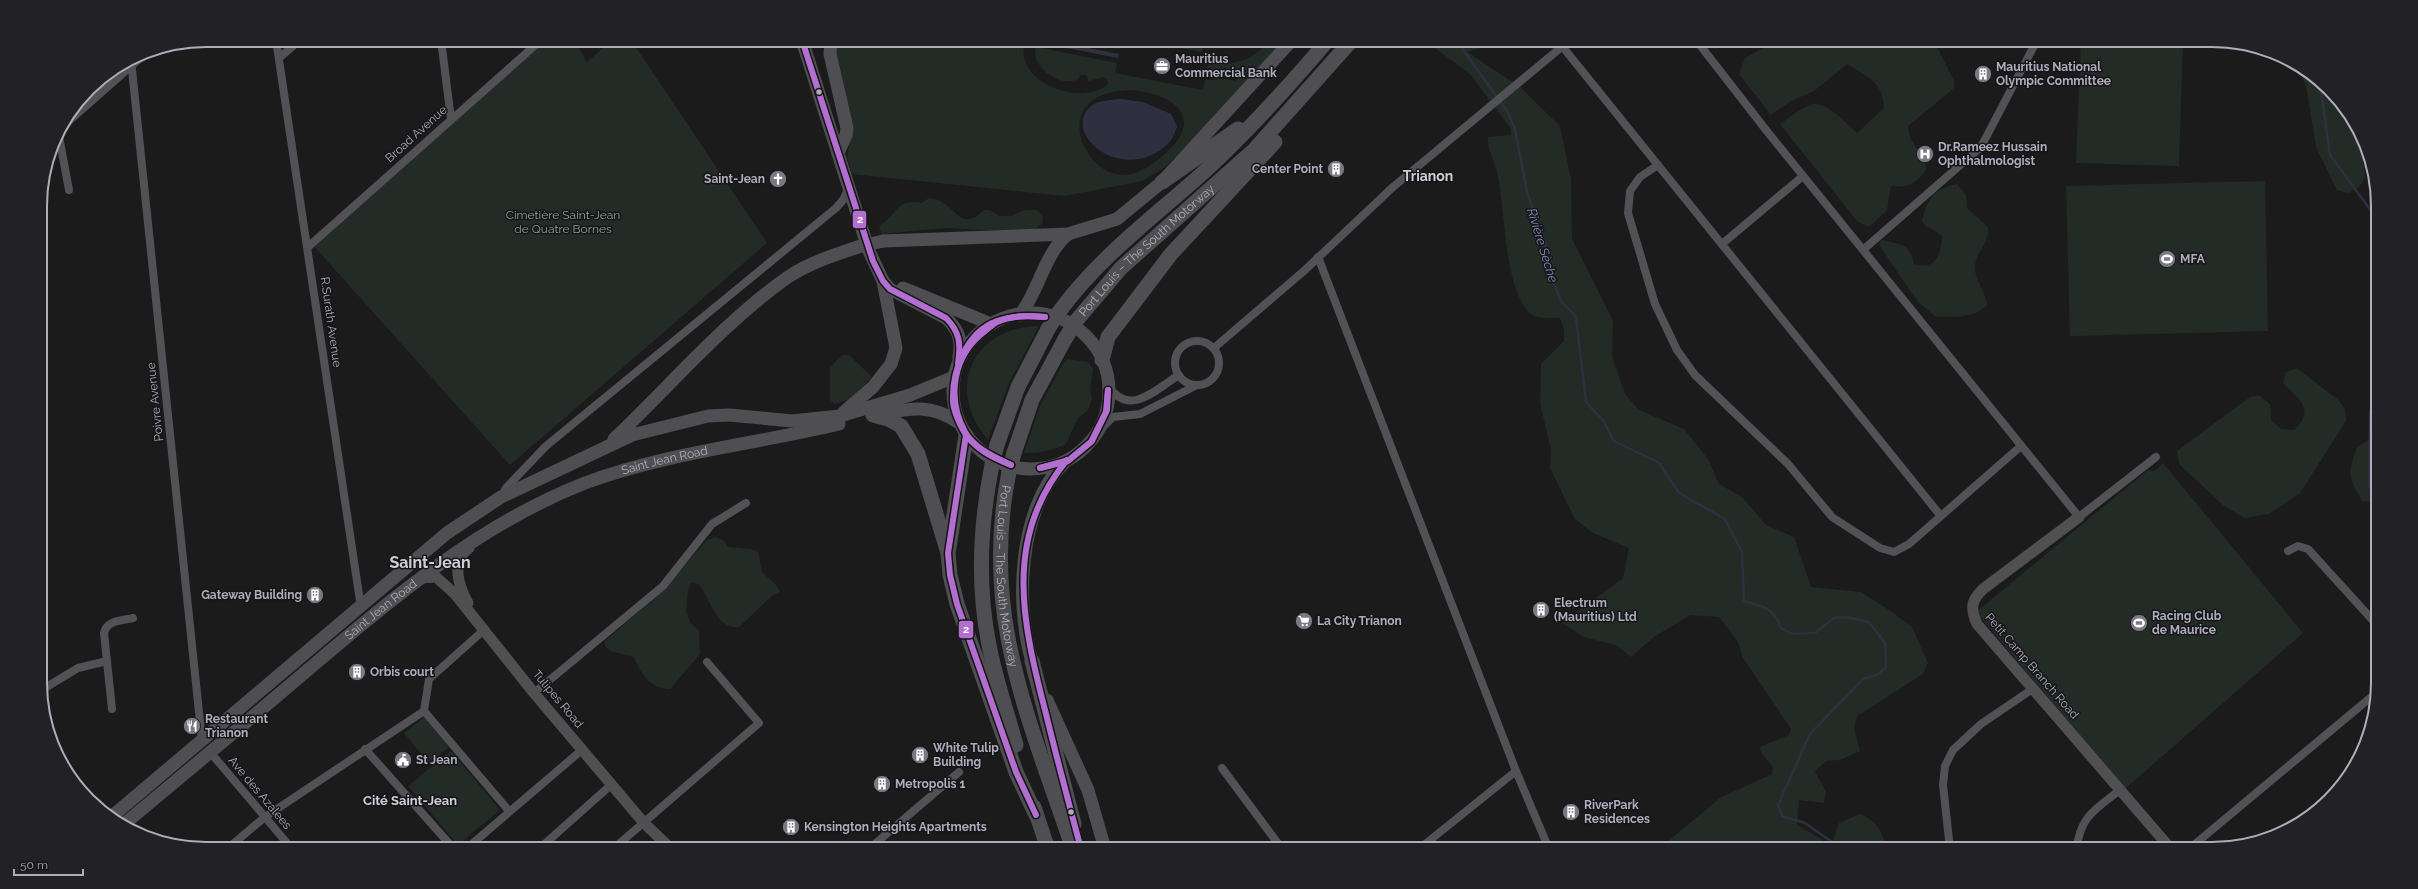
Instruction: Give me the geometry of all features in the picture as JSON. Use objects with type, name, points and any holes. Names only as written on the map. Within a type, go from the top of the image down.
[{"type":"highway","name":"Port Louis – The South Motorway","points":[[1046,842],[1036,815],[989,646],[984,615],[982,589],[982,528],[992,465],[997,445],[1018,387],[1048,329],[1059,312],[1085,279],[1117,246],[1206,169],[1270,107],[1322,47]]},
{"type":"highway","name":"Port Louis – The South Motorway","points":[[1071,842],[1021,696],[1008,645],[1002,605],[999,559],[1001,528],[1009,472],[1032,400],[1065,338],[1076,321],[1121,268],[1254,150],[1346,47]]},
{"type":"highway","points":[[1102,360],[1108,337],[1171,254],[1291,124],[1334,61]]},
{"type":"highway","points":[[1162,182],[1270,107]]},
{"type":"highway","points":[[873,415],[888,419],[901,426],[918,454],[948,553],[950,575],[957,604],[1016,772],[1036,815]]},
{"type":"highway","points":[[948,553],[963,429]]},
{"type":"highway","points":[[1032,661],[1079,842]]},
{"type":"main road","points":[[804,47],[869,251],[882,278],[890,289],[946,318],[952,324],[962,342],[952,393],[963,429]]},
{"type":"main road","points":[[830,47],[830,54],[847,128],[846,135],[838,153]]},
{"type":"main road","points":[[605,447],[748,309],[789,277],[824,258],[883,241],[1068,234],[1117,219],[1162,182],[1286,47]]},
{"type":"main road","points":[[1020,315],[1033,296],[1057,246],[1068,234]]},
{"type":"main road","points":[[882,278],[991,324]]},
{"type":"main road","points":[[841,419],[873,387],[891,364],[896,348],[882,278]]},
{"type":"main road","points":[[958,362],[975,336],[991,324],[1020,315],[1035,314],[1052,317],[1068,323],[1082,333],[1093,345],[1102,360],[1108,386],[1107,409],[1098,432],[1084,448],[1053,474],[1044,489],[1027,542],[1024,575],[1024,615],[1032,661],[1045,696],[1088,790],[1103,842]]},
{"type":"main road","points":[[841,419],[910,395],[954,377]]},
{"type":"main road","points":[[841,419],[899,411],[929,410],[947,415],[963,429],[979,449],[994,460],[1012,467],[1031,469],[1050,467],[1068,460]]},
{"type":"main road","name":"Saint Jean Road","points":[[116,813],[361,608],[447,533],[501,496],[632,435],[708,416],[729,415],[792,421],[841,419]]},
{"type":"main road","name":"Saint Jean Road","points":[[127,822],[421,578],[490,531],[557,495],[611,475],[651,464],[841,419]]},
{"type":"main road","name":"Petit Camp Branch Road","points":[[2079,517],[1983,589],[1975,597],[1971,606],[1976,624],[2034,688],[2165,842]]},
{"type":"main road","points":[[482,625],[464,595],[458,568],[460,558],[466,550],[490,531]]},
{"type":"main road","name":"Tulipes Road","points":[[421,578],[436,576],[441,580],[482,625],[534,693],[583,749],[644,823],[664,842]]},
{"type":"street","name":"R.Surath Avenue","points":[[277,47],[361,608]]},
{"type":"street","points":[[279,58],[292,47]]},
{"type":"street","points":[[442,47],[451,119]]},
{"type":"street","name":"Broad Avenue","points":[[308,247],[533,47]]},
{"type":"street","points":[[1214,348],[1318,257],[1393,187],[1561,47]]},
{"type":"street","points":[[1563,47],[1940,515]]},
{"type":"street","points":[[1702,47],[1803,176],[1864,249],[2079,517],[2156,457]]},
{"type":"street","points":[[1864,249],[1981,147],[2033,47]]},
{"type":"street","name":"Poivre Avenue","points":[[131,65],[202,741]]},
{"type":"street","points":[[84,103],[120,73]]},
{"type":"street","points":[[60,143],[68,190]]},
{"type":"street","points":[[1658,165],[1640,177],[1630,191],[1628,213],[1655,304],[1677,350],[1695,375],[1788,464],[1832,517],[1880,548],[1894,552],[1909,544],[1940,515],[2021,446]]},
{"type":"street","points":[[1722,244],[1803,176]]},
{"type":"street","points":[[501,496],[506,488],[546,446],[836,208],[846,196],[849,186]]},
{"type":"street","points":[[1318,257],[1516,770],[1546,842]]},
{"type":"street","points":[[1098,432],[1113,416],[1140,414],[1212,379],[1218,370],[1219,359],[1214,348],[1203,341],[1196,341],[1184,345],[1176,356],[1175,363],[1179,375],[1190,384],[1197,385]]},
{"type":"street","points":[[1108,386],[1114,395],[1134,402],[1145,398],[1179,375]]},
{"type":"street","points":[[534,693],[663,586],[712,524],[746,503]]},
{"type":"street","points":[[2288,551],[2298,546],[2308,549],[2371,618]]},
{"type":"street","points":[[112,709],[107,661],[106,627],[110,623],[133,618]]},
{"type":"street","points":[[235,842],[265,817],[424,711],[429,679],[482,625]]},
{"type":"street","points":[[47,687],[78,668],[107,661]]},
{"type":"street","points":[[621,842],[759,723],[707,662]]},
{"type":"street","points":[[1949,842],[1943,785],[1945,766],[1953,750],[1981,724],[2034,688]]},
{"type":"street","points":[[2196,842],[2371,697]]},
{"type":"street","points":[[424,711],[509,811]]},
{"type":"street","points":[[365,749],[448,842]]},
{"type":"street","points":[[474,842],[583,749]]},
{"type":"street","name":"Ave des Azalees","points":[[210,752],[286,842]]},
{"type":"street","points":[[1222,768],[1277,842]]},
{"type":"street","points":[[1427,842],[1516,770]]},
{"type":"street","points":[[877,842],[959,772]]},
{"type":"street","points":[[547,842],[612,784]]},
{"type":"street","points":[[2078,842],[2078,836],[2086,817],[2120,790]]},
{"type":"green space","name":"Cimetière Saint-Jean de Quatre Bornes","points":[[538,47],[578,47],[587,62],[604,47],[636,47],[767,243],[510,465],[312,244]]},
{"type":"green space","points":[[834,47],[1024,47],[1023,54],[1028,67],[1037,78],[1050,86],[1065,91],[1081,93],[1096,91],[1108,84],[1107,79],[1104,77],[1088,81],[1087,75],[1080,75],[1079,78],[1073,81],[1057,79],[1043,69],[1038,62],[1035,55],[1036,47],[1117,63],[1115,73],[1203,90],[1205,79],[1214,80],[1215,77],[1236,81],[1237,76],[1207,68],[1209,62],[1235,63],[1250,57],[1264,47],[1277,47],[1191,142],[1165,167],[1143,181],[1064,196],[852,174],[847,157],[852,130],[833,52]],"holes":[[[1131,90],[1162,97],[1173,104],[1181,112],[1184,121],[1182,132],[1174,145],[1160,158],[1140,171],[1129,175],[1123,175],[1107,171],[1090,157],[1084,147],[1079,126],[1081,116],[1090,102],[1106,94]]]},
{"type":"green space","points":[[1109,47],[1120,47],[1120,49]]},
{"type":"green space","points":[[1175,47],[1203,47],[1201,52]]},
{"type":"green space","points":[[1483,47],[1467,52],[1520,87],[1560,126],[1571,179],[1572,239],[1613,321],[1612,356],[1625,394],[1639,410],[1684,429],[1708,459],[1719,484],[1742,497],[1766,525],[1794,537],[1811,587],[1861,592],[1912,627],[1928,663],[1923,674],[1857,716],[1854,728],[1860,751],[1840,760],[1826,761],[1815,771],[1826,792],[1824,803],[1799,800],[1797,825],[1823,840],[1821,842],[1667,842],[1720,798],[1772,774],[1773,767],[1761,753],[1760,747],[1789,735],[1791,729],[1742,656],[1739,645],[1730,630],[1719,617],[1690,615],[1654,637],[1631,657],[1616,645],[1584,637],[1562,623],[1623,578],[1629,548],[1593,533],[1575,519],[1550,468],[1551,450],[1540,403],[1541,364],[1564,341],[1564,329],[1560,318],[1541,318],[1529,313],[1519,296],[1513,280],[1506,243],[1500,188],[1488,141],[1488,137],[1511,135],[1511,129],[1470,74],[1435,48]]},
{"type":"green space","points":[[1766,47],[1937,47],[1954,81],[1954,88],[1908,126],[1911,139],[1925,161],[1926,165],[1923,175],[1908,185],[1891,186],[1887,210],[1869,227],[1857,221],[1780,124],[1802,109],[1816,104],[1835,113],[1857,133],[1884,108],[1881,92],[1877,86],[1868,77],[1847,64],[1814,91],[1791,101],[1771,115],[1739,74],[1745,58]]},
{"type":"green space","points":[[2081,47],[2183,47],[2179,166],[2076,163]]},
{"type":"green space","points":[[2300,74],[2317,86],[2332,101],[2350,127],[2363,154],[2365,178],[2359,187],[2348,193],[2337,190],[2316,147],[2306,86]]},
{"type":"green space","name":"MFA","points":[[2265,181],[2268,331],[2070,336],[2066,186]]},
{"type":"green space","points":[[1957,184],[1966,195],[1967,208],[1987,226],[1989,231],[1977,257],[1975,266],[1976,276],[1985,295],[1987,305],[1976,313],[1970,315],[1936,317],[1918,302],[1879,245],[1881,240],[1899,244],[1907,248],[1910,252],[1914,264],[1922,266],[1933,263],[1939,254],[1942,236],[1924,224],[1922,221],[1924,213],[1929,201],[1937,192]]},
{"type":"green space","points":[[929,198],[938,200],[962,218],[968,219],[975,217],[984,210],[990,210],[999,216],[1011,216],[1025,210],[1037,210],[1043,217],[1042,224],[1031,232],[945,228],[882,234],[879,226],[885,222],[898,208],[907,203],[922,203]]},
{"type":"green space","points":[[1039,326],[1009,383],[988,440],[975,420],[968,401],[967,382],[972,364],[982,349],[997,337],[1016,329]]},
{"type":"green space","points":[[842,355],[849,355],[872,377],[852,398],[835,404],[830,400],[830,368]]},
{"type":"green space","points":[[1066,359],[1088,362],[1093,369],[1090,389],[1092,399],[1088,410],[1078,418],[1066,444],[1046,451],[1024,453],[1040,406]]},
{"type":"green space","points":[[2297,368],[2337,399],[2345,409],[2346,421],[2300,493],[2269,514],[2245,518],[2224,506],[2179,464],[2177,451],[2250,397],[2259,395],[2270,404],[2271,420],[2281,429],[2294,430],[2304,416],[2303,405],[2295,394],[2283,383],[2286,372]]},
{"type":"green space","points":[[2371,435],[2371,502],[2362,501],[2354,486],[2351,475],[2352,463],[2357,447],[2367,441]]},
{"type":"green space","name":"Racing Club de Maurice","points":[[2163,463],[2303,633],[2125,789],[1976,612],[2148,470],[2154,471]]},
{"type":"green space","points":[[715,537],[723,540],[728,547],[751,549],[758,552],[762,572],[776,585],[780,592],[773,595],[739,627],[731,627],[725,624],[714,612],[699,584],[691,583],[688,590],[686,611],[690,622],[699,631],[700,654],[670,689],[657,686],[643,675],[634,657],[610,651],[605,646],[605,641],[661,593],[707,540]]},
{"type":"green space","points":[[424,717],[449,747],[429,763],[404,733]]},
{"type":"green space","points":[[451,751],[500,810],[462,842],[455,842],[408,786]]},
{"type":"green space","points":[[1860,814],[1875,823],[1883,836],[1884,842],[1832,842],[1839,823]]},
{"type":"water","points":[[1061,47],[1083,47],[1119,54],[1118,58]]},
{"type":"water","points":[[1121,99],[1143,102],[1171,114],[1177,126],[1172,138],[1164,147],[1141,159],[1125,159],[1110,156],[1097,148],[1088,139],[1083,128],[1084,117],[1091,106],[1106,101]]},
{"type":"waterway","name":"Rivière Sèche","points":[[1461,47],[1507,111],[1515,129],[1527,192],[1545,242],[1547,265],[1561,301],[1576,317],[1586,402],[1603,420],[1614,441],[1659,463],[1679,493],[1725,519],[1742,552],[1744,601],[1767,609],[1775,616],[1781,628],[1792,634],[1815,633],[1834,618],[1846,617],[1869,622],[1885,643],[1886,667],[1877,675],[1863,679],[1810,734],[1778,805],[1782,816],[1805,823],[1832,842]]},
{"type":"waterway","points":[[2321,91],[2330,155],[2371,211]]},
{"type":"waterway","points":[[2371,410],[2369,486],[2371,488]]},
{"type":"transit line","name":"2","points":[[804,47],[873,261],[883,281],[890,289],[946,318],[951,323],[957,333],[959,344],[958,363]]},
{"type":"transit line","name":"2","points":[[1011,465],[984,452],[967,436],[956,416],[954,408],[953,389],[955,377],[958,365],[969,343],[986,326],[1003,319],[1015,317],[1045,317]]},
{"type":"transit line","name":"2","points":[[1011,465],[992,456],[980,448],[965,432],[959,419],[956,405],[956,377],[966,352],[974,341],[994,324],[1015,317],[1045,317]]},
{"type":"transit line","name":"2","points":[[1040,468],[1069,460],[1092,441],[1107,410],[1108,390]]},
{"type":"transit line","name":"2","points":[[1040,468],[1068,461],[1091,442],[1106,412],[1108,390]]},
{"type":"transit line","name":"2","points":[[966,435],[948,553],[950,575],[957,604],[1016,772],[1036,815]]},
{"type":"transit line","name":"2","points":[[1067,460],[1046,490],[1033,520],[1026,551],[1024,583],[1025,615],[1030,648],[1079,842]]},
{"type":"place","name":"Mauritius Commercial Bank","points":[[1162,66]]},
{"type":"place","name":"Mauritius National Olympic Committee","points":[[1983,74]]},
{"type":"place","name":"Dr.Rameez Hussain Ophthalmologist","points":[[1925,154]]},
{"type":"place","name":"Center Point","points":[[1336,169]]},
{"type":"place","name":"Saint-Jean","points":[[778,179]]},
{"type":"place","name":"MFA","points":[[2167,259]]},
{"type":"place","name":"Gateway Building","points":[[315,595]]},
{"type":"place","name":"Electrum (Mauritius) Ltd","points":[[1541,610]]},
{"type":"place","name":"La City Trianon","points":[[1304,621]]},
{"type":"place","name":"Racing Club de Maurice","points":[[2139,623]]},
{"type":"place","name":"Orbis court","points":[[357,672]]},
{"type":"place","name":"Restaurant Trianon","points":[[192,726]]},
{"type":"place","name":"White Tulip Building","points":[[920,755]]},
{"type":"place","name":"St Jean","points":[[403,760]]},
{"type":"place","name":"Metropolis 1","points":[[882,784]]},
{"type":"place","name":"RiverPark Residences","points":[[1571,812]]},
{"type":"place","name":"Kensington Heights Apartments","points":[[791,827]]},
{"type":"district","name":"Trianon","points":[[1428,176]]},
{"type":"district","name":"Saint-Jean","points":[[430,562]]},
{"type":"district","name":"Cité Saint-Jean","points":[[410,800]]}]
